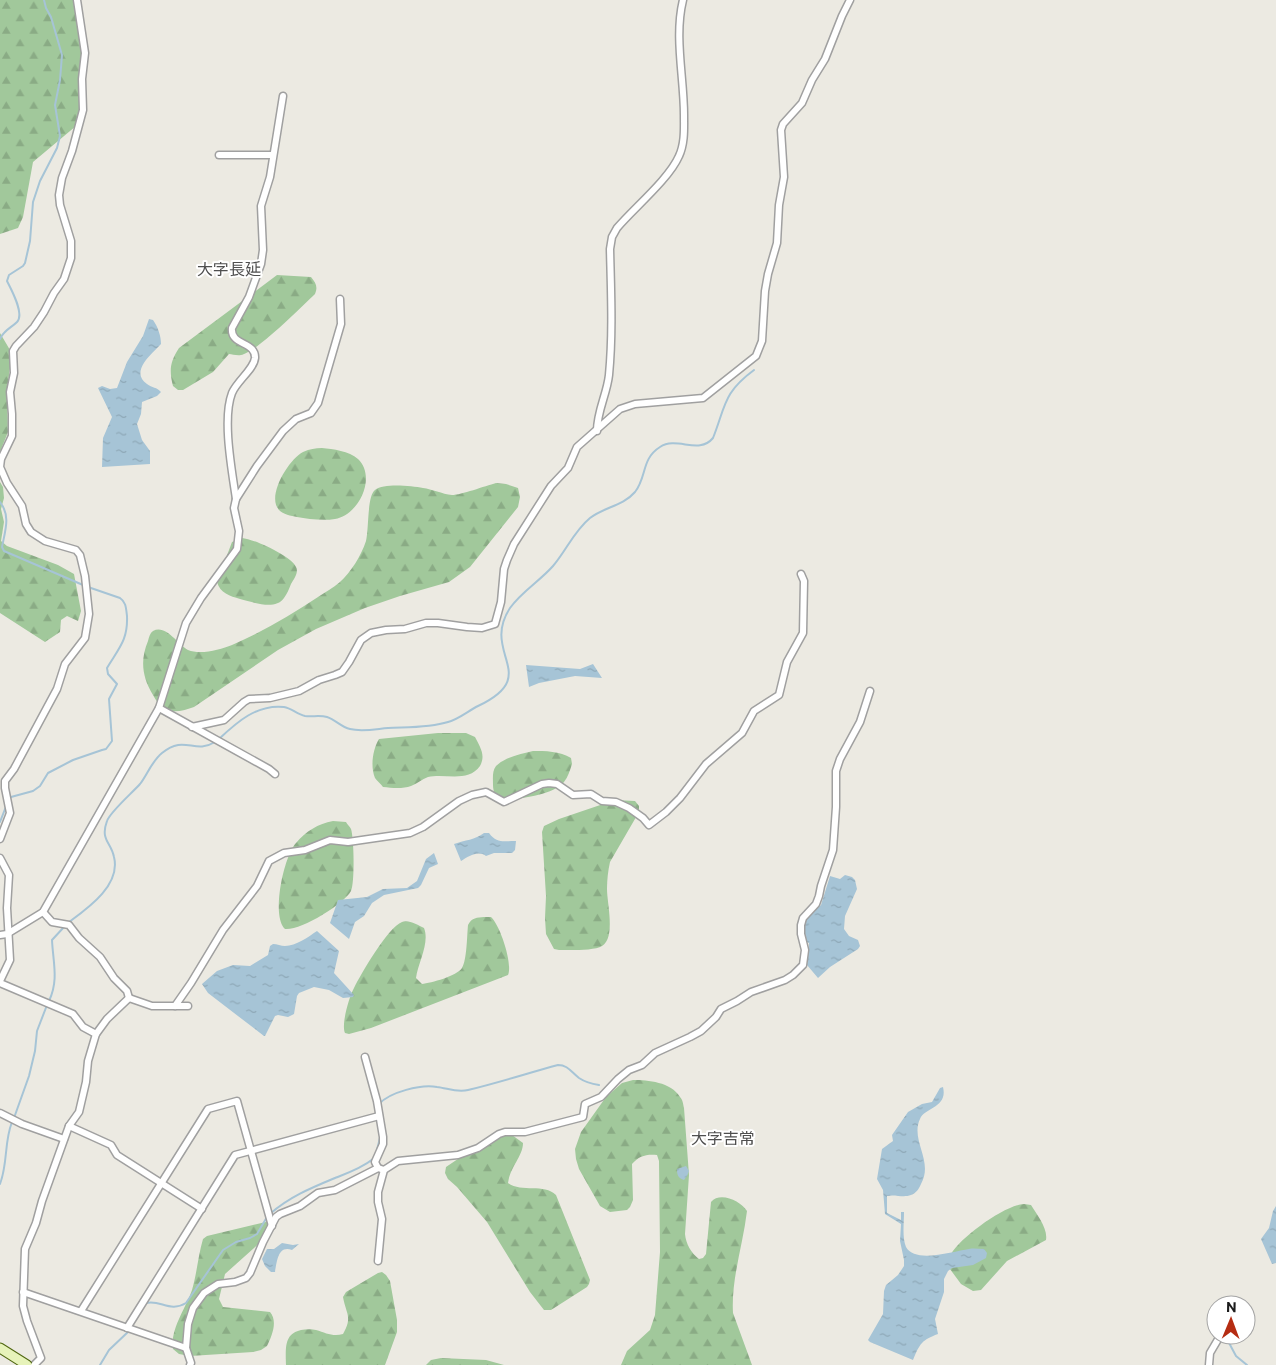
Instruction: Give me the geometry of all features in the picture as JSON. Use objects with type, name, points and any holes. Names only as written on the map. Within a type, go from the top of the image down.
[{"type":"street","points":[[0,838],[10,813],[5,781],[14,769],[57,689],[65,664],[84,638],[90,614],[80,555],[76,550],[44,541],[31,532],[26,524],[22,506],[7,483],[0,467],[1,459],[12,436],[10,392],[14,373],[13,351],[44,312],[64,279],[71,258],[71,241],[60,205],[59,195],[62,178],[72,151],[83,110],[82,79],[85,53],[77,0]]},
{"type":"street","points":[[597,431],[600,410],[607,390],[611,351],[610,249],[612,237],[622,223],[674,166],[682,149],[684,104],[680,24],[683,0]]},
{"type":"street","points":[[192,727],[224,720],[244,702],[249,700],[270,698],[299,691],[319,680],[342,672],[362,640],[371,633],[405,629],[426,623],[482,628],[495,624],[501,602],[504,569],[514,544],[551,486],[568,468],[577,447],[620,409],[652,402],[704,398],[756,356],[762,340],[765,291],[777,243],[779,205],[784,177],[781,130],[783,124],[802,103],[812,80],[825,60],[850,0]]},
{"type":"street","points":[[236,499],[228,411],[233,391],[243,375],[251,367],[255,358],[255,352],[252,348],[236,340],[231,332],[249,297],[261,264],[263,250],[261,206],[267,188],[283,96]]},
{"type":"street","points":[[219,155],[272,155]]},
{"type":"street","points":[[0,935],[8,934],[43,912],[159,708],[186,623],[201,598],[236,549],[239,531],[234,508],[236,499],[252,472],[283,431],[296,419],[314,411],[318,403],[341,324],[340,299]]},
{"type":"street","points":[[175,1006],[223,930],[257,886],[269,861],[284,853],[305,850],[330,840],[348,842],[410,833],[424,827],[459,801],[472,795],[486,792],[504,802],[542,784],[549,783],[557,784],[573,795],[591,794],[602,801],[616,802],[630,808],[649,825],[680,798],[706,764],[742,733],[754,712],[779,695],[787,662],[803,633],[804,581],[801,574]]},
{"type":"street","points":[[190,1365],[186,1348],[188,1324],[193,1308],[204,1293],[218,1284],[235,1282],[246,1278],[276,1217],[280,1214],[300,1206],[318,1193],[335,1190],[398,1161],[458,1155],[478,1148],[505,1132],[525,1132],[583,1117],[585,1104],[600,1097],[629,1070],[642,1065],[655,1053],[700,1031],[716,1017],[721,1009],[751,992],[777,984],[793,975],[803,965],[805,956],[801,934],[803,918],[816,904],[833,850],[836,771],[860,722],[870,691]]},
{"type":"street","points":[[159,708],[275,774]]},
{"type":"street","points":[[0,858],[9,875],[8,934],[10,960],[0,982],[74,1014],[82,1027],[96,1034]]},
{"type":"street","points":[[43,912],[52,922],[69,925],[79,938],[100,957],[114,978],[127,991],[129,998]]},
{"type":"street","points":[[129,998],[152,1006],[188,1006]]},
{"type":"street","points":[[34,1365],[41,1358],[23,1306],[25,1249],[36,1223],[69,1126],[79,1112],[86,1082],[88,1061],[96,1034],[107,1019],[129,998]]},
{"type":"street","points":[[365,1057],[377,1101],[383,1136],[383,1144],[375,1162],[381,1169],[378,1202],[382,1219],[378,1261]]},
{"type":"street","points":[[81,1311],[208,1109],[237,1101],[272,1226]]},
{"type":"street","points":[[0,1113],[22,1124],[64,1139]]},
{"type":"street","points":[[127,1328],[235,1155],[379,1116]]},
{"type":"street","points":[[69,1126],[111,1145],[117,1155],[202,1208]]},
{"type":"street","points":[[23,1292],[186,1348]]},
{"type":"street","points":[[1209,1365],[1210,1353],[1215,1345]]},
{"type":"street","points":[[0,1348],[27,1365]]},
{"type":"green space","points":[[0,0],[75,0],[83,54],[81,110],[76,126],[33,162],[23,217],[18,228],[0,234]]},
{"type":"green space","points":[[277,275],[311,277],[316,285],[315,294],[268,338],[248,352],[239,355],[229,354],[213,372],[183,390],[178,390],[173,386],[171,366],[179,348]]},
{"type":"green space","points":[[0,333],[10,350],[10,368],[7,389],[8,432],[0,452]]},
{"type":"green space","points":[[322,448],[346,452],[358,459],[366,475],[363,494],[358,503],[344,516],[330,520],[301,518],[285,514],[279,510],[275,496],[281,478],[297,456],[312,449]]},
{"type":"green space","points":[[0,482],[3,487],[4,498],[1,509],[4,522],[1,541],[7,546],[58,565],[74,574],[81,611],[78,621],[67,616],[61,620],[60,632],[45,642],[0,613]]},
{"type":"green space","points":[[496,483],[518,488],[520,497],[518,507],[470,567],[449,582],[365,608],[316,629],[278,650],[194,707],[172,711],[159,705],[146,682],[143,668],[145,648],[153,631],[163,630],[188,650],[198,652],[222,649],[232,645],[287,617],[344,578],[355,563],[366,541],[369,506],[372,493],[375,490],[385,486],[405,486],[456,495]]},
{"type":"green space","points":[[242,538],[255,541],[272,549],[287,558],[296,567],[296,576],[280,602],[270,605],[251,602],[229,595],[218,586],[217,582],[232,542]]},
{"type":"green space","points":[[438,733],[466,733],[475,737],[482,755],[480,766],[475,771],[463,776],[428,777],[405,788],[383,787],[375,778],[373,758],[379,739]]},
{"type":"green space","points":[[533,751],[547,751],[571,758],[572,764],[564,782],[559,787],[535,796],[502,801],[498,799],[493,788],[493,773],[496,766],[508,758]]},
{"type":"green space","points":[[615,800],[635,801],[639,806],[639,812],[610,862],[607,889],[610,920],[609,936],[606,942],[598,948],[554,949],[546,934],[542,832],[544,826]]},
{"type":"green space","points":[[333,821],[346,822],[351,829],[354,860],[351,891],[331,910],[321,916],[301,926],[285,929],[281,922],[279,899],[287,860],[296,843],[308,832],[317,826]]},
{"type":"green space","points":[[491,917],[495,921],[502,936],[509,962],[508,975],[371,1028],[349,1034],[345,1033],[345,1018],[354,988],[375,952],[396,926],[407,921],[424,928],[426,940],[416,978],[422,984],[450,976],[462,968],[466,954],[468,925],[473,919]]},
{"type":"green space","points":[[633,1080],[652,1081],[665,1085],[676,1092],[681,1098],[684,1108],[689,1175],[685,1234],[691,1251],[699,1259],[703,1258],[706,1254],[711,1202],[715,1199],[725,1197],[740,1204],[747,1211],[735,1275],[733,1313],[752,1365],[621,1365],[627,1351],[650,1330],[655,1315],[660,1252],[659,1161],[657,1155],[649,1155],[640,1157],[632,1164],[633,1200],[630,1207],[627,1210],[610,1212],[600,1206],[579,1169],[575,1149],[581,1132],[606,1097],[622,1083]]},
{"type":"green space","points":[[505,1135],[512,1135],[523,1143],[508,1183],[520,1187],[545,1189],[556,1195],[590,1280],[587,1287],[551,1310],[544,1310],[530,1292],[487,1222],[448,1179],[445,1173],[446,1167],[483,1142]]},
{"type":"green space","points":[[1024,1204],[1031,1205],[1039,1217],[1044,1226],[1046,1240],[1007,1261],[981,1290],[973,1291],[961,1284],[947,1265],[950,1255],[956,1247],[973,1231],[995,1216]]},
{"type":"green space","points":[[270,1221],[274,1222],[274,1230],[225,1274],[219,1299],[223,1307],[270,1312],[274,1324],[267,1346],[253,1352],[190,1356],[179,1354],[173,1349],[174,1334],[192,1290],[203,1239],[207,1236]]},
{"type":"green space","points":[[382,1272],[390,1281],[397,1320],[397,1332],[385,1365],[286,1365],[287,1343],[291,1335],[301,1330],[309,1329],[333,1335],[343,1334],[348,1323],[343,1297],[346,1292]]},
{"type":"green space","points":[[441,1358],[486,1360],[504,1365],[426,1365],[431,1360]]},
{"type":"water","points":[[149,319],[153,320],[156,326],[161,344],[144,362],[140,374],[147,384],[161,392],[157,396],[142,402],[141,414],[137,424],[142,440],[150,451],[150,464],[102,467],[103,438],[112,417],[98,388],[102,386],[110,389],[117,388],[127,362],[143,336]]},
{"type":"water","points":[[593,664],[602,678],[575,676],[539,683],[529,687],[526,665],[580,669]]},
{"type":"water","points":[[484,833],[489,833],[498,840],[516,841],[515,850],[512,853],[494,853],[486,856],[477,854],[461,861],[454,844],[473,839]]},
{"type":"water","points":[[434,853],[438,864],[429,868],[421,885],[418,888],[384,895],[372,903],[364,916],[355,922],[349,939],[330,923],[338,900],[367,897],[383,889],[407,888],[417,881],[426,859]]},
{"type":"water","points":[[845,875],[855,880],[857,889],[845,916],[844,929],[849,936],[858,940],[860,946],[818,978],[807,965],[809,943],[804,941],[803,920],[821,905],[830,876],[840,879]]},
{"type":"water","points":[[317,931],[339,951],[334,973],[354,995],[353,997],[343,998],[329,990],[314,987],[299,993],[294,1014],[288,1017],[275,1016],[264,1036],[208,993],[202,984],[217,971],[233,965],[250,966],[268,955],[270,946],[273,944],[285,946],[293,944],[302,941]]},
{"type":"water","points":[[943,1087],[944,1094],[942,1099],[923,1115],[918,1127],[919,1143],[925,1167],[920,1186],[911,1195],[887,1196],[887,1213],[901,1220],[901,1212],[904,1212],[904,1239],[906,1247],[918,1255],[935,1255],[969,1249],[984,1249],[987,1253],[986,1258],[973,1265],[952,1268],[948,1271],[944,1279],[944,1292],[935,1319],[938,1334],[922,1343],[913,1360],[868,1340],[883,1314],[886,1285],[898,1275],[904,1266],[900,1241],[901,1224],[885,1214],[883,1190],[877,1179],[882,1149],[893,1141],[892,1135],[908,1112],[922,1104],[932,1102],[940,1088]]},
{"type":"water","points":[[686,1166],[689,1171],[684,1180],[678,1176],[677,1169]]},
{"type":"water","points":[[1276,1206],[1276,1263],[1272,1264],[1261,1239],[1269,1228]]},
{"type":"water","points":[[282,1243],[299,1244],[292,1250],[287,1249],[281,1252],[275,1272],[271,1272],[265,1266],[262,1259],[267,1249],[274,1249]]},
{"type":"waterway","points":[[0,339],[19,318],[16,301],[7,281],[9,275],[25,263],[30,241],[33,202],[40,181],[57,148],[60,136],[55,105],[62,55],[44,0]]},
{"type":"waterway","points":[[219,739],[240,721],[265,708],[284,707],[305,716],[327,717],[347,728],[364,730],[441,724],[460,717],[497,695],[506,684],[509,673],[501,638],[503,624],[510,608],[525,591],[553,566],[584,523],[601,511],[630,497],[635,492],[647,463],[654,452],[667,444],[701,445],[713,438],[731,393],[754,370]]},
{"type":"waterway","points":[[0,502],[6,518],[6,529],[2,547],[4,551],[83,585]]},
{"type":"waterway","points":[[9,800],[11,797],[33,791],[40,786],[48,773],[73,760],[106,749],[112,741],[109,699],[117,684],[108,674],[107,668],[119,649],[126,631],[127,616],[125,603],[120,598],[88,587]]},
{"type":"waterway","points":[[69,922],[101,895],[113,877],[114,857],[105,837],[107,821],[112,813],[140,784],[158,756],[177,745],[201,747],[215,742]]},
{"type":"waterway","points":[[0,822],[7,804]]},
{"type":"waterway","points":[[49,1001],[55,978],[52,940],[64,927]]},
{"type":"waterway","points":[[14,1118],[29,1076],[35,1051],[37,1031],[47,1005]]},
{"type":"waterway","points":[[379,1104],[390,1096],[415,1088],[430,1086],[464,1091],[558,1065],[567,1068],[584,1081],[599,1085]]},
{"type":"waterway","points":[[0,1184],[12,1122]]},
{"type":"waterway","points":[[377,1150],[380,1138]]},
{"type":"waterway","points":[[270,1214],[301,1193],[355,1170],[373,1159]]},
{"type":"waterway","points":[[146,1303],[151,1302],[175,1307],[186,1303],[223,1250],[236,1242],[257,1234],[267,1217]]},
{"type":"waterway","points":[[100,1365],[109,1350],[129,1331]]},
{"type":"waterway","points":[[1230,1345],[1236,1356],[1247,1365]]},
{"type":"district","name":"大字長延","points":[[229,269]]},
{"type":"district","name":"大字吉常","points":[[723,1138]]}]
